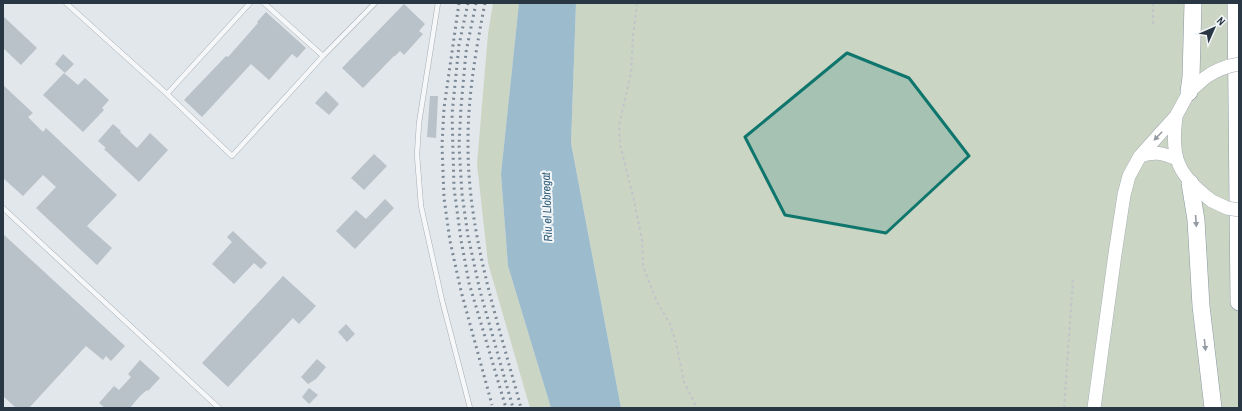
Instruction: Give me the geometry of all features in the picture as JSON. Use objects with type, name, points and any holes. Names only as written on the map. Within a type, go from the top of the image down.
[{"type":"highway","points":[[1189,92],[1193,3]]},
{"type":"highway","points":[[1236,3],[1239,302]]},
{"type":"highway","points":[[1190,182],[1196,220],[1201,306],[1213,408]]},
{"type":"main road","points":[[1094,408],[1124,195],[1131,170],[1140,156],[1176,116],[1189,92],[1214,71],[1226,66],[1239,64]]},
{"type":"main road","points":[[1176,116],[1173,134],[1174,145],[1177,159],[1182,171],[1190,182],[1212,201],[1227,208],[1239,210]]},
{"type":"main road","points":[[1140,156],[1155,152],[1177,159]]},
{"type":"lane","points":[[66,3],[167,94],[232,156],[323,56],[375,3]]},
{"type":"lane","points":[[167,94],[250,3]]},
{"type":"lane","points":[[264,3],[323,56]]},
{"type":"lane","points":[[438,3],[419,123],[417,155],[421,206],[442,300],[470,408]]},
{"type":"lane","points":[[3,208],[219,408]]},
{"type":"path","points":[[637,3],[633,35],[631,73],[619,125],[620,145],[642,240],[643,266],[657,302],[670,324],[676,343],[684,382],[697,408]]},
{"type":"path","points":[[1153,3],[1153,26]]},
{"type":"path","points":[[1064,408],[1073,280]]},
{"type":"highlighted area","points":[[847,53],[909,78],[969,156],[886,233],[785,215],[745,137]]},
{"type":"green space","points":[[493,3],[519,3],[501,174],[508,266],[551,408],[530,408],[488,263],[477,164],[488,34]]},
{"type":"green space","points":[[576,3],[1239,3],[1239,408],[621,408],[571,143]]},
{"type":"water","name":"Riu el Llobregat","points":[[519,3],[576,3],[571,143],[621,408],[551,408],[508,266],[501,174]]},
{"type":"building","points":[[404,4],[425,24],[419,31],[423,34],[404,55],[400,51],[394,56],[363,88],[342,68]]},
{"type":"building","points":[[266,12],[306,48],[297,58],[292,54],[269,80],[251,64],[202,117],[184,100],[226,56],[228,57]]},
{"type":"building","points":[[3,16],[37,48],[21,65],[3,48]]},
{"type":"building","points":[[63,54],[74,64],[65,73],[55,64]]},
{"type":"building","points":[[64,73],[78,85],[85,78],[109,100],[102,108],[104,110],[83,132],[43,95]]},
{"type":"building","points":[[3,85],[33,113],[28,117],[43,132],[46,128],[117,195],[87,226],[112,248],[97,265],[36,208],[56,187],[43,175],[23,196],[3,178]]},
{"type":"building","points":[[326,91],[339,104],[329,115],[315,103]]},
{"type":"building","points":[[430,96],[438,96],[436,138],[427,137]]},
{"type":"building","points":[[113,124],[137,148],[150,133],[168,150],[139,182],[104,149],[106,148],[98,141]]},
{"type":"building","points":[[374,154],[387,166],[364,190],[351,178]]},
{"type":"building","points":[[385,199],[394,208],[355,249],[336,231],[356,210],[366,219]]},
{"type":"building","points":[[233,231],[267,263],[261,269],[254,263],[234,284],[212,264],[232,242],[227,237]]},
{"type":"building","points":[[3,234],[125,346],[111,361],[106,356],[103,360],[86,346],[29,408],[16,408],[3,396]]},
{"type":"building","points":[[283,276],[316,306],[299,324],[293,318],[228,387],[202,363]]},
{"type":"building","points":[[346,324],[355,334],[347,342],[338,332]]},
{"type":"building","points":[[317,359],[326,367],[316,379],[308,384],[301,377]]},
{"type":"building","points":[[140,360],[160,378],[148,391],[147,390],[140,396],[130,408],[105,408],[99,403],[114,386],[119,390],[131,377],[128,374]]},
{"type":"building","points":[[309,388],[318,395],[309,404],[302,397]]},
{"type":"railway","points":[[459,3],[444,108],[442,145],[444,198],[450,241],[461,291],[492,405]]},
{"type":"railway","points":[[468,3],[459,45],[452,114],[454,188],[469,283],[506,408]]},
{"type":"railway","points":[[476,3],[466,52],[461,107],[459,145],[462,194],[468,236],[480,291],[513,408]]},
{"type":"railway","points":[[485,3],[469,106],[469,175],[478,243],[494,310],[521,408]]}]
